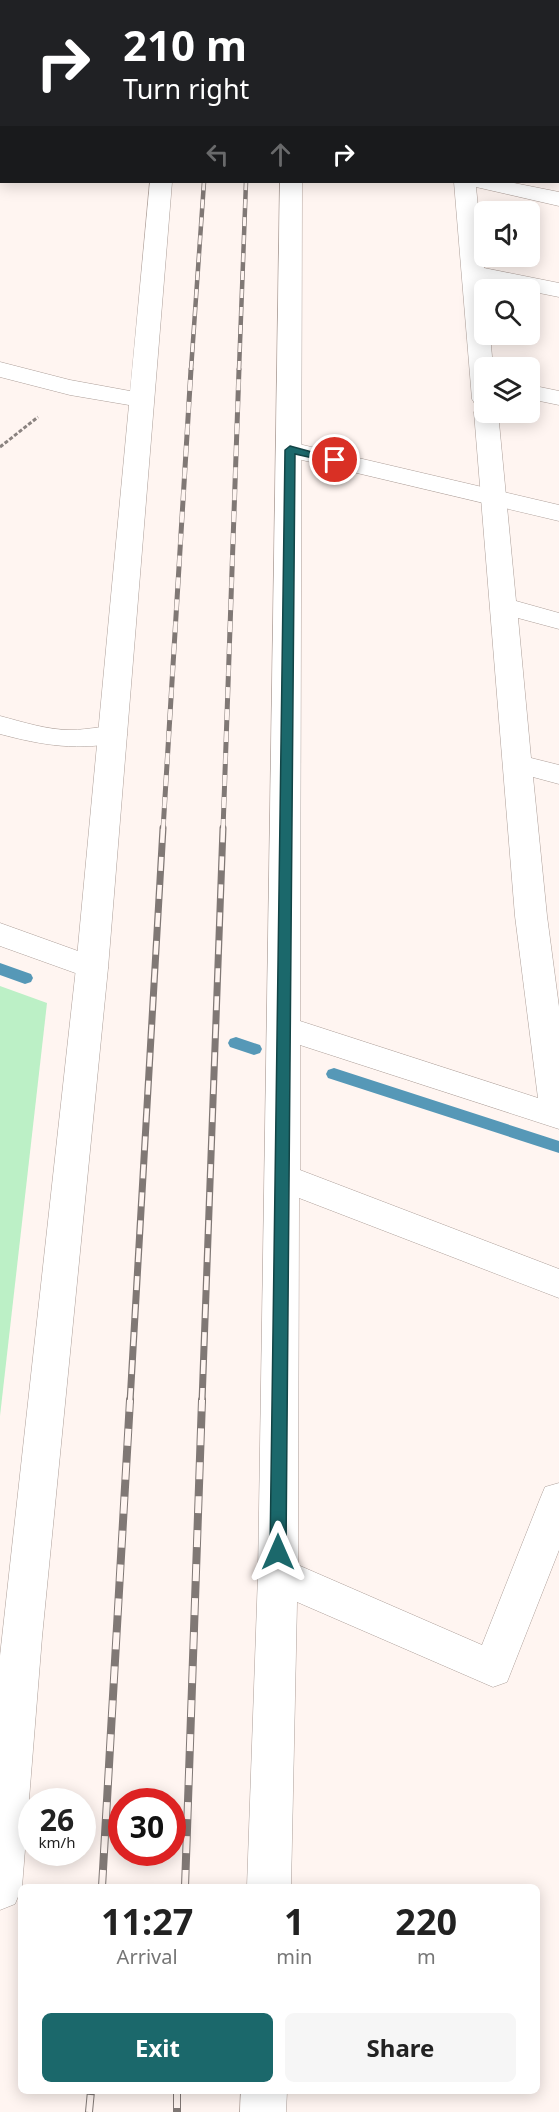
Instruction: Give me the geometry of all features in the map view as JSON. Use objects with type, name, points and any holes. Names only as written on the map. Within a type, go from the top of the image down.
[{"type":"street","points":[[0,1889],[22,1637],[92,968],[161,183]]},
{"type":"street","points":[[269,1884],[278,1575],[291,183]]},
{"type":"street","points":[[465,183],[481,357]]},
{"type":"street","points":[[491,183],[518,186],[559,199]]},
{"type":"street","points":[[473,273],[559,290]]},
{"type":"street","points":[[0,369],[87,393],[141,399]]},
{"type":"street","points":[[540,394],[559,398]]},
{"type":"street","points":[[282,1027],[558,1117],[545,920],[517,763],[487,423]]},
{"type":"street","points":[[290,450],[559,513]]},
{"type":"street","points":[[503,606],[559,621]]},
{"type":"street","points":[[0,725],[30,734],[70,739],[113,735]]},
{"type":"street","points":[[517,763],[559,775]]},
{"type":"street","points":[[0,934],[92,968]]},
{"type":"street","points":[[281,1177],[559,1284]]},
{"type":"street","points":[[278,1575],[493,1669],[559,1499]]},
{"type":"street","points":[[263,2112],[264,2094]]},
{"type":"path","points":[[0,447],[46,410]]},
{"type":"green space","points":[[0,986],[47,1003],[0,1416]]},
{"type":"waterway","points":[[0,969],[25,978]]},
{"type":"waterway","points":[[236,1043],[254,1049]]},
{"type":"waterway","points":[[334,1074],[559,1147]]},
{"type":"railway","points":[[191,370],[204,183]]},
{"type":"railway","points":[[239,370],[246,183]]},
{"type":"railway","points":[[163,830],[191,369]]},
{"type":"railway","points":[[223,830],[239,369]]},
{"type":"railway","points":[[130,1402],[163,828]]},
{"type":"railway","points":[[202,1402],[223,828]]},
{"type":"railway","points":[[102,1884],[130,1400]]},
{"type":"railway","points":[[185,1884],[202,1400]]},
{"type":"railway","points":[[89,2112],[91,2094]]},
{"type":"railway","points":[[177,2094],[177,2112]]},
{"type":"route","points":[[278,1552],[290,450],[335,460]]}]
